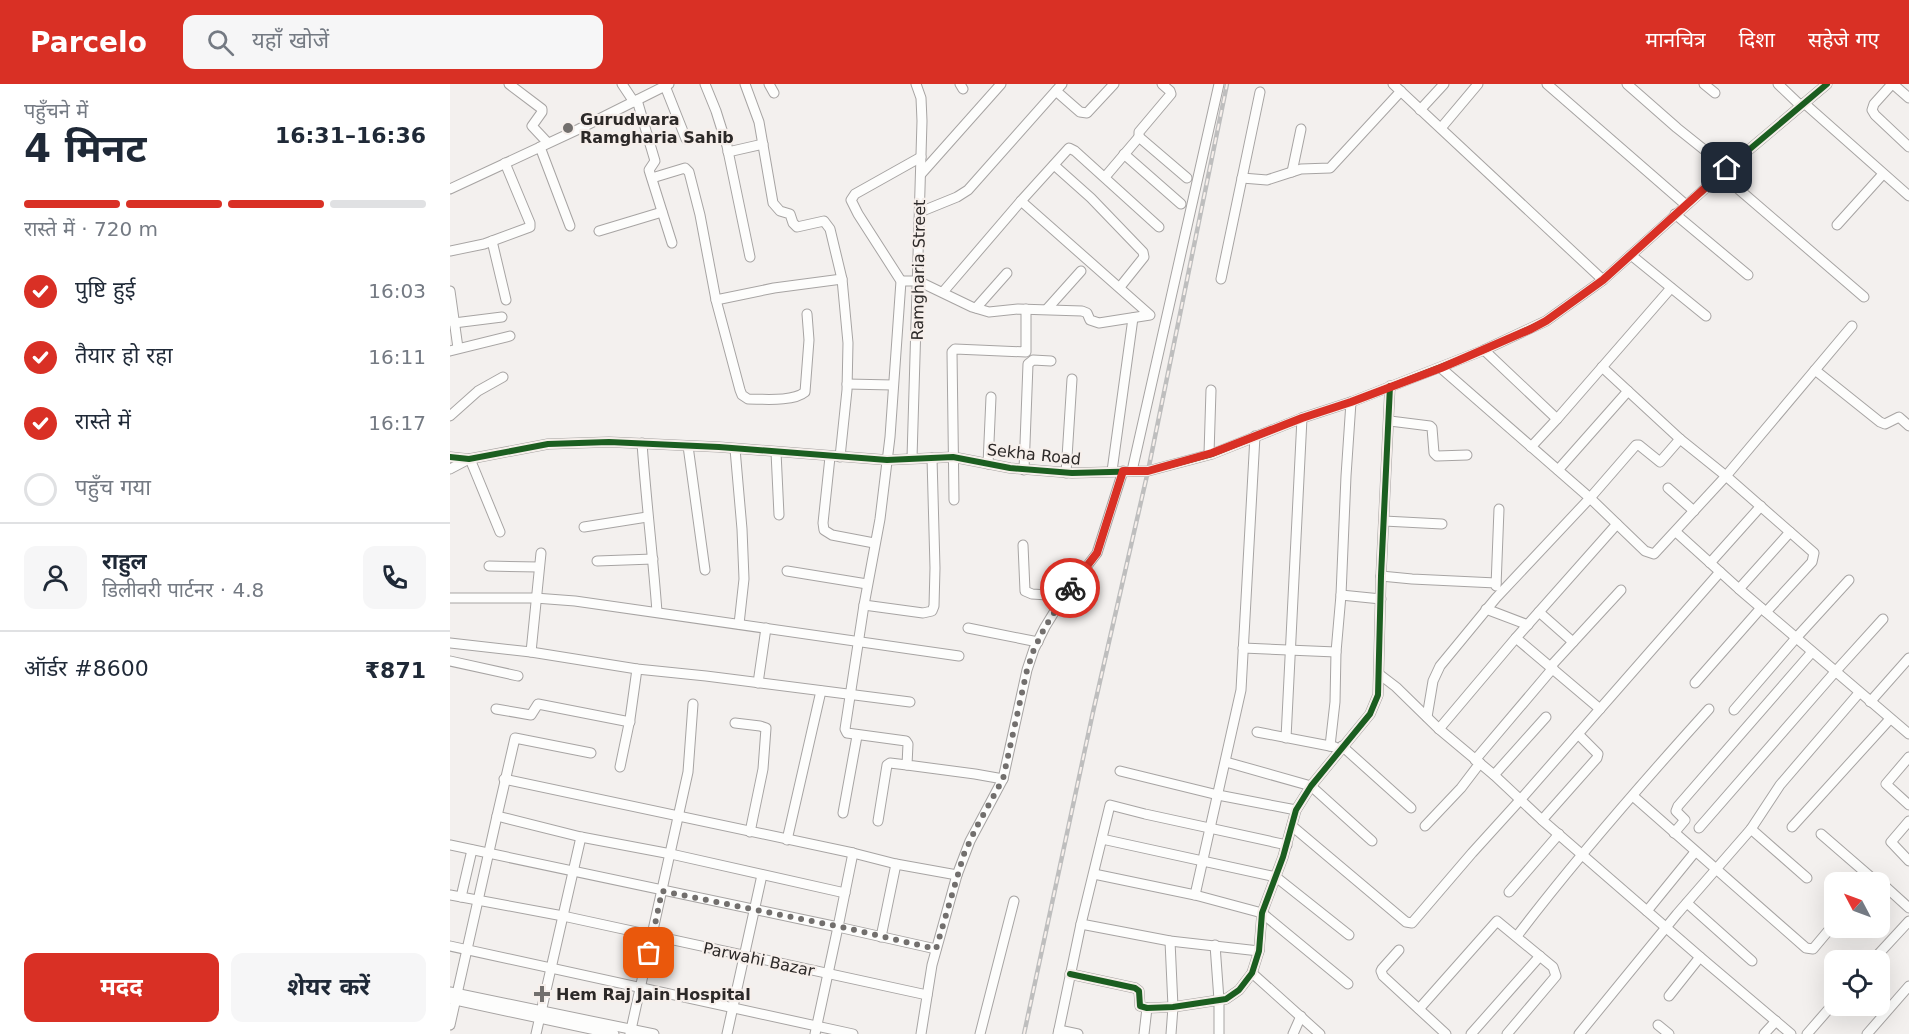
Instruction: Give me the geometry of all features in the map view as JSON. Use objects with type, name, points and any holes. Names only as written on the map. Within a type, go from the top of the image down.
[{"type":"street","points":[[509,84],[542,109],[532,126],[543,144],[570,226]]},
{"type":"street","points":[[622,84],[635,101],[656,161],[649,170],[672,243]]},
{"type":"street","points":[[705,84],[728,152],[750,256]]},
{"type":"street","points":[[746,84],[759,122],[775,207],[790,214],[797,227],[820,221],[826,223],[831,232],[842,279],[848,351],[847,384],[823,523],[824,530],[832,535],[874,543]]},
{"type":"street","name":"Ramgharia Street","points":[[912,458],[921,174],[921,98],[916,84]]},
{"type":"street","points":[[921,174],[1001,84]]},
{"type":"street","points":[[920,212],[968,190],[1059,87],[1080,112],[1087,113],[1114,84]]},
{"type":"street","points":[[1105,177],[1171,94],[1162,84]]},
{"type":"street","points":[[921,1034],[936,949],[957,875],[973,834],[1003,779],[1027,670],[1038,642],[1064,596],[1097,553],[1128,471],[1196,192],[1219,84]]},
{"type":"street","points":[[1393,84],[1603,280]]},
{"type":"street","points":[[1420,110],[1444,84]]},
{"type":"street","points":[[1462,84],[1471,92]]},
{"type":"street","points":[[1440,128],[1478,84]]},
{"type":"street","points":[[1546,84],[1686,205]]},
{"type":"street","points":[[1627,84],[1864,297]]},
{"type":"street","points":[[1704,84],[1715,93]]},
{"type":"street","points":[[1778,84],[1909,196]]},
{"type":"street","name":"Sekha Road","points":[[450,469],[469,459],[548,444],[609,442],[735,448],[887,460],[953,457],[1024,470],[1066,473],[1148,471],[1209,454],[1441,368],[1546,321],[1603,280],[1724,171],[1827,84]]},
{"type":"street","points":[[1909,98],[1892,84],[1874,104],[1872,110],[1875,116],[1909,147]]},
{"type":"street","points":[[450,189],[667,85],[686,139]]},
{"type":"street","points":[[1242,178],[1267,180],[1301,169],[1332,166],[1401,91]]},
{"type":"street","points":[[1221,279],[1260,92]]},
{"type":"street","points":[[1292,172],[1301,129]]},
{"type":"street","points":[[1139,137],[1187,178]]},
{"type":"street","points":[[728,152],[763,144]]},
{"type":"street","points":[[943,292],[1053,165],[1071,148],[1159,227]]},
{"type":"street","points":[[1124,154],[1181,204]]},
{"type":"street","points":[[907,765],[909,750],[906,741],[857,736],[847,733],[845,729],[867,584],[880,519],[901,281],[851,200],[855,194],[921,157]]},
{"type":"street","points":[[450,251],[492,241],[530,226],[505,163]]},
{"type":"street","points":[[1053,165],[1091,198],[1143,252],[1144,257],[1120,287]]},
{"type":"street","points":[[652,178],[685,168],[688,170],[700,215],[716,300],[742,395],[748,399],[793,397],[805,392],[809,340],[807,314]]},
{"type":"street","points":[[1837,225],[1883,174]]},
{"type":"street","points":[[1022,201],[1150,315]]},
{"type":"street","points":[[599,231],[662,212]]},
{"type":"street","points":[[1676,214],[1748,274]]},
{"type":"street","points":[[492,241],[506,300]]},
{"type":"street","points":[[1631,255],[1706,316]]},
{"type":"street","points":[[1047,309],[1081,271]]},
{"type":"street","points":[[976,308],[1007,273]]},
{"type":"street","points":[[716,300],[774,288],[842,279]]},
{"type":"street","points":[[901,281],[918,281],[989,312],[1026,309],[1085,311],[1090,320],[1099,323],[1167,314]]},
{"type":"street","points":[[1531,447],[1671,288]]},
{"type":"street","points":[[450,291],[454,323],[454,350],[510,336]]},
{"type":"street","points":[[954,500],[952,352],[955,349],[1026,352],[1026,309]]},
{"type":"street","points":[[454,323],[502,317]]},
{"type":"street","points":[[1112,471],[1133,318]]},
{"type":"street","points":[[1441,368],[1590,498],[1645,551],[1652,554],[1656,553],[1676,532],[1726,476],[1852,326]]},
{"type":"street","points":[[1484,350],[1557,419]]},
{"type":"street","points":[[1024,470],[1028,364],[1033,360],[1051,361]]},
{"type":"street","points":[[1602,367],[1680,439],[1814,553],[1815,557],[1695,683]]},
{"type":"street","points":[[1815,370],[1883,424],[1898,417],[1909,426]]},
{"type":"street","points":[[450,417],[478,391],[503,377]]},
{"type":"street","points":[[1066,473],[1072,379]]},
{"type":"street","points":[[847,384],[892,385]]},
{"type":"street","points":[[1070,974],[1135,988],[1139,991],[1140,1006],[1147,1008],[1173,1007],[1230,997],[1252,973],[1259,951],[1262,913],[1287,845],[1296,810],[1311,786],[1373,708],[1378,696],[1390,386]]},
{"type":"street","points":[[1209,454],[1211,390]]},
{"type":"street","points":[[1558,470],[1628,391]]},
{"type":"street","points":[[988,464],[991,397]]},
{"type":"street","points":[[1330,746],[1335,702],[1351,402]]},
{"type":"street","points":[[1286,738],[1302,418]]},
{"type":"street","points":[[1390,421],[1430,426],[1434,453],[1437,456],[1467,455]]},
{"type":"street","points":[[1195,895],[1241,690],[1255,436]]},
{"type":"street","points":[[1427,717],[1433,681],[1440,666],[1496,598],[1590,498],[1637,444],[1660,462],[1680,439]]},
{"type":"street","points":[[642,443],[657,612]]},
{"type":"street","points":[[688,446],[705,570]]},
{"type":"street","points":[[735,448],[744,579],[739,624]]},
{"type":"street","points":[[776,452],[778,515]]},
{"type":"street","name":"Sekha Road","points":[[450,456],[469,459]]},
{"type":"street","points":[[864,604],[923,613],[933,611],[935,568],[932,458]]},
{"type":"street","points":[[469,459],[500,532]]},
{"type":"street","points":[[1668,488],[1695,511]]},
{"type":"street","points":[[1710,563],[1761,506]]},
{"type":"street","points":[[1496,598],[1499,509]]},
{"type":"street","points":[[584,526],[647,517]]},
{"type":"street","points":[[1384,521],[1442,524]]},
{"type":"street","points":[[1439,729],[1617,524]]},
{"type":"street","points":[[1676,532],[1738,589],[1909,734]]},
{"type":"street","points":[[1738,589],[1790,532]]},
{"type":"street","points":[[1023,545],[1025,591],[1032,594],[1064,596]]},
{"type":"street","points":[[531,652],[541,553]]},
{"type":"street","points":[[597,561],[653,559]]},
{"type":"street","points":[[489,566],[539,567]]},
{"type":"street","points":[[787,571],[867,584]]},
{"type":"street","points":[[1292,826],[1410,924],[1720,572]]},
{"type":"street","points":[[1381,576],[1496,583]]},
{"type":"street","points":[[1734,710],[1849,580]]},
{"type":"street","points":[[1425,826],[1461,788],[1478,762],[1552,667],[1621,590]]},
{"type":"street","points":[[1341,595],[1381,599]]},
{"type":"street","points":[[450,598],[536,598],[575,601],[959,656]]},
{"type":"street","points":[[1486,609],[1528,625]]},
{"type":"street","points":[[1539,612],[1573,642]]},
{"type":"street","points":[[1699,828],[1883,619]]},
{"type":"street","points":[[758,683],[766,628]]},
{"type":"street","points":[[968,628],[1038,642]]},
{"type":"street","points":[[1516,638],[1600,709]]},
{"type":"street","points":[[450,643],[531,652],[637,669],[910,702]]},
{"type":"street","points":[[1243,648],[1336,652]]},
{"type":"street","points":[[1674,833],[1685,820],[1676,811],[1678,806],[1812,652]]},
{"type":"street","points":[[1870,702],[1909,658]]},
{"type":"street","points":[[450,661],[518,676]]},
{"type":"street","points":[[620,768],[630,722],[637,669]]},
{"type":"street","points":[[1379,674],[1542,820],[1791,1034]]},
{"type":"street","points":[[788,840],[821,692]]},
{"type":"street","points":[[1579,1034],[1751,829],[1780,785],[1859,693]]},
{"type":"street","points":[[496,709],[531,715],[538,704],[630,722]]},
{"type":"street","points":[[631,1032],[688,772],[693,704]]},
{"type":"street","points":[[1517,936],[1559,883],[1709,709]]},
{"type":"street","points":[[1494,775],[1546,717]]},
{"type":"street","points":[[1792,827],[1890,719]]},
{"type":"street","points":[[735,723],[766,728],[763,769],[750,832]]},
{"type":"street","points":[[1257,732],[1341,747],[1411,808]]},
{"type":"street","points":[[1542,820],[1598,756],[1595,750],[1578,734]]},
{"type":"street","points":[[843,813],[857,736]]},
{"type":"street","points":[[450,1025],[453,997],[490,854],[513,742],[516,738],[591,753]]},
{"type":"street","points":[[1909,757],[1887,784],[1909,805]]},
{"type":"street","points":[[1226,762],[1311,786],[1372,841]]},
{"type":"street","points":[[878,821],[887,765],[891,763],[1003,779]]},
{"type":"street","points":[[1120,771],[1218,795],[1296,810]]},
{"type":"street","points":[[504,779],[896,864],[957,875]]},
{"type":"street","points":[[1633,796],[1809,950],[1815,947],[1824,936]]},
{"type":"street","points":[[1078,1034],[1059,1032],[1104,822],[1111,805],[1287,845]]},
{"type":"street","points":[[497,816],[581,837],[671,854],[845,893]]},
{"type":"street","points":[[1909,821],[1891,841],[1893,846],[1909,861]]},
{"type":"street","points":[[1751,829],[1807,878]]},
{"type":"street","points":[[1509,892],[1559,834]]},
{"type":"street","points":[[1821,834],[1863,872]]},
{"type":"street","points":[[536,1034],[581,837]]},
{"type":"street","points":[[1102,839],[1276,876],[1349,935]]},
{"type":"street","points":[[450,845],[936,949]]},
{"type":"street","points":[[461,897],[472,850]]},
{"type":"street","points":[[1647,911],[1695,852]]},
{"type":"street","points":[[816,1030],[853,853]]},
{"type":"street","points":[[881,937],[896,864]]},
{"type":"street","points":[[727,1034],[762,874]]},
{"type":"street","points":[[1094,874],[1195,895],[1262,913],[1348,984]]},
{"type":"street","points":[[1890,891],[1909,908]]},
{"type":"street","name":"Parwahi Bazar","points":[[450,895],[563,916],[927,994]]},
{"type":"street","points":[[980,1034],[1014,901]]},
{"type":"street","points":[[1687,903],[1752,961]]},
{"type":"street","points":[[1419,1009],[1496,921],[1517,936],[1554,969],[1556,977],[1507,1034]]},
{"type":"street","points":[[1882,950],[1909,921]]},
{"type":"street","points":[[1081,924],[1170,941],[1259,951]]},
{"type":"street","points":[[1170,941],[1173,1007],[1171,1034]]},
{"type":"street","points":[[1215,945],[1219,1034]]},
{"type":"street","points":[[450,946],[641,987],[816,1030],[853,1034]]},
{"type":"street","points":[[1399,950],[1382,969],[1381,974],[1446,1034]]},
{"type":"street","points":[[1471,1034],[1540,956]]},
{"type":"street","points":[[1669,996],[1700,957]]},
{"type":"street","points":[[1252,973],[1320,1034]]},
{"type":"street","points":[[1867,1034],[1909,986]]},
{"type":"street","points":[[453,997],[631,1032],[654,1034]]},
{"type":"street","points":[[1144,1034],[1147,1008]]},
{"type":"street","points":[[540,1014],[614,1034]]},
{"type":"street","points":[[1807,1034],[1824,1014]]},
{"type":"street","points":[[1293,1034],[1301,1016]]},
{"type":"street","points":[[1764,1034],[1776,1021]]},
{"type":"street","points":[[1658,1025],[1669,1034]]},
{"type":"railway","points":[[1024,1034],[1093,712],[1148,471],[1227,84]]},
{"type":"cycle path","points":[[450,457],[469,459],[548,444],[609,442],[719,447],[887,460],[953,457],[1010,468],[1072,473],[1148,471],[1212,454],[1484,350],[1546,321],[1603,280],[1738,159],[1827,84]]},
{"type":"cycle path","points":[[1070,974],[1135,988],[1139,991],[1140,1006],[1147,1008],[1173,1007],[1226,999],[1239,990],[1252,973],[1259,951],[1262,913],[1283,857],[1296,810],[1311,786],[1370,714],[1378,695],[1390,386]]},
{"type":"way so far","points":[[649,953],[662,891],[846,928],[936,949],[964,854],[1003,779],[1027,670],[1034,649],[1070,588]]},
{"type":"place","name":"Gurudwara Ramgharia Sahib","points":[[568,128]]},
{"type":"place","name":"Hem Raj Jain Hospital","points":[[542,994]]},
{"type":"route","points":[[1070,588],[1097,553],[1123,471],[1148,471],[1212,453],[1441,368],[1531,329],[1546,321],[1603,280],[1727,168]]}]
